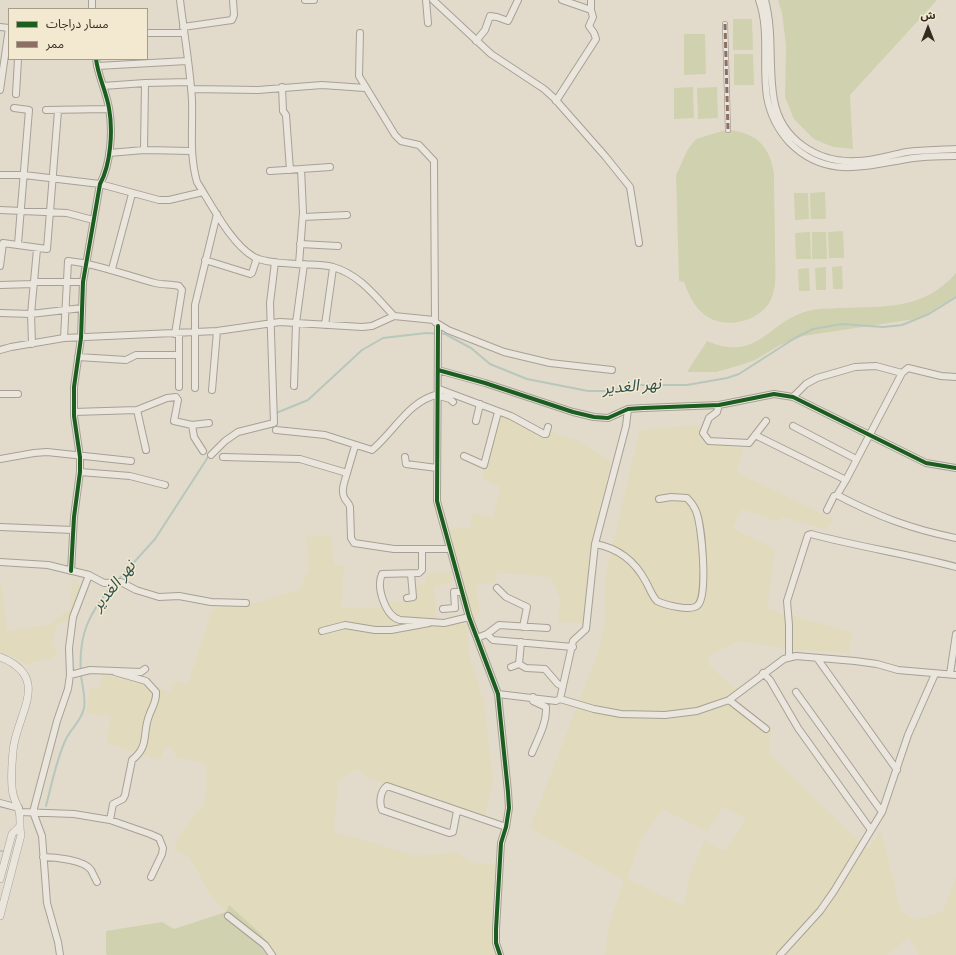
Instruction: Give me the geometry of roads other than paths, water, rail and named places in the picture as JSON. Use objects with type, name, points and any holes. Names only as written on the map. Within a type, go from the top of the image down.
[{"type":"street","points":[[180,0],[191,89],[191,151],[197,182],[217,214],[242,246],[257,258],[275,262],[333,268],[353,276],[368,288],[394,316],[437,325],[504,352],[550,362],[612,370]]},
{"type":"street","points":[[148,33],[184,30],[232,20],[234,15],[234,0]]},
{"type":"street","points":[[305,0],[314,0]]},
{"type":"street","points":[[426,0],[428,23]]},
{"type":"street","points":[[434,0],[491,54],[544,89],[630,187],[639,243]]},
{"type":"street","points":[[476,41],[485,30],[490,16],[508,21],[518,0]]},
{"type":"street","points":[[562,0],[592,10]]},
{"type":"street","points":[[556,101],[596,39],[589,26],[593,17],[591,0]]},
{"type":"street","points":[[759,0],[763,24],[767,98],[774,119],[788,140],[800,152],[826,165],[845,165],[910,158],[956,156]]},
{"type":"street","points":[[765,0],[771,30],[774,99],[780,116],[792,136],[805,148],[818,156],[845,165]]},
{"type":"street","points":[[725,24],[728,130]]},
{"type":"street","points":[[360,33],[359,76],[365,88],[401,141],[419,145],[434,161],[439,393],[437,501],[469,617],[498,694],[509,808],[501,843],[496,929],[496,943],[500,955]]},
{"type":"street","points":[[0,90],[8,35]]},
{"type":"street","points":[[16,94],[18,60]]},
{"type":"street","points":[[71,570],[73,530],[80,472],[80,457],[76,440],[74,412],[74,387],[81,338],[83,282],[100,184],[106,174],[109,153],[109,108],[96,60]]},
{"type":"street","points":[[97,66],[187,62]]},
{"type":"street","points":[[102,86],[145,82],[190,82]]},
{"type":"street","points":[[144,150],[145,82]]},
{"type":"street","points":[[191,89],[258,90],[322,85],[365,88]]},
{"type":"street","points":[[282,87],[283,111],[286,115],[290,170]]},
{"type":"street","points":[[14,108],[29,110],[18,244]]},
{"type":"street","points":[[46,110],[58,111],[109,108]]},
{"type":"street","points":[[0,266],[3,243],[18,244],[37,249],[47,249],[58,111]]},
{"type":"street","points":[[109,153],[144,150],[191,151]]},
{"type":"street","points":[[873,163],[918,151],[956,150]]},
{"type":"street","points":[[270,171],[330,167]]},
{"type":"street","points":[[294,386],[296,323],[301,264],[300,244],[303,217],[301,169]]},
{"type":"street","points":[[0,175],[24,175],[100,184],[146,198],[169,200],[203,192]]},
{"type":"street","points":[[112,269],[132,194]]},
{"type":"street","points":[[0,210],[67,213],[93,220]]},
{"type":"street","points":[[195,388],[195,305],[217,214]]},
{"type":"street","points":[[303,217],[347,215]]},
{"type":"street","points":[[300,244],[338,246]]},
{"type":"street","points":[[32,344],[31,314],[37,249]]},
{"type":"street","points":[[205,260],[250,274],[252,273],[257,258]]},
{"type":"street","points":[[64,338],[68,261],[87,263],[157,283],[180,287],[182,290],[177,334],[179,387]]},
{"type":"street","points":[[211,455],[225,441],[238,432],[274,423],[270,298],[275,262]]},
{"type":"street","points":[[325,325],[333,268]]},
{"type":"street","points":[[0,285],[83,282]]},
{"type":"street","points":[[0,313],[31,314],[82,308]]},
{"type":"street","points":[[0,350],[64,338],[177,334],[217,331],[270,323],[296,323],[354,327],[372,326],[394,316]]},
{"type":"street","points":[[212,390],[217,331]]},
{"type":"street","points":[[78,357],[126,360],[136,355],[179,356]]},
{"type":"street","points":[[793,397],[806,384],[817,378],[855,367],[876,366],[902,373]]},
{"type":"street","points":[[827,510],[834,496],[837,495],[846,480],[902,373],[908,368],[941,376],[956,377]]},
{"type":"street","points":[[438,370],[485,382],[574,412],[594,417],[608,418],[628,409],[719,405],[774,394],[793,397],[868,436],[926,463],[956,468]]},
{"type":"street","points":[[439,393],[453,402]]},
{"type":"street","points":[[276,430],[325,435],[372,450],[416,404],[425,397],[439,393],[480,404],[518,420],[544,434],[546,434],[548,427]]},
{"type":"street","points":[[0,394],[18,394]]},
{"type":"street","points":[[74,412],[137,410],[167,398],[176,397],[178,400],[174,421],[176,423],[192,425],[208,423]]},
{"type":"street","points":[[476,421],[480,404]]},
{"type":"street","points":[[719,405],[717,412],[708,418],[703,433],[709,441],[749,443],[766,421]]},
{"type":"street","points":[[560,699],[574,641],[586,628],[595,544],[628,418],[628,409]]},
{"type":"street","points":[[137,410],[146,450]]},
{"type":"street","points":[[464,456],[484,465],[498,412]]},
{"type":"street","points":[[192,425],[194,437],[203,451]]},
{"type":"street","points":[[793,426],[856,459]]},
{"type":"street","points":[[755,435],[846,480]]},
{"type":"street","points":[[356,446],[342,488],[344,498],[350,507],[351,538],[354,543],[394,549],[450,549]]},
{"type":"street","points":[[0,459],[34,453],[59,453],[80,457],[131,461]]},
{"type":"street","points":[[223,457],[300,459],[347,473]]},
{"type":"street","points":[[405,457],[406,464],[437,468]]},
{"type":"street","points":[[80,472],[130,476],[165,485]]},
{"type":"street","points":[[837,495],[871,513],[923,531],[956,538]]},
{"type":"street","points":[[595,544],[610,547],[627,558],[641,572],[657,601],[682,608],[698,606],[701,601],[704,577],[696,511],[687,498],[671,497],[659,499]]},
{"type":"street","points":[[0,527],[73,530]]},
{"type":"street","points":[[789,657],[787,601],[808,535],[811,534],[956,567]]},
{"type":"street","points":[[422,550],[422,570],[419,573],[382,574],[381,597],[397,619],[423,620],[429,623]]},
{"type":"street","points":[[0,562],[48,565],[71,570],[89,575],[104,582],[118,582],[136,590],[159,597],[179,596],[211,602],[246,604]]},
{"type":"street","points":[[407,598],[413,597],[411,574]]},
{"type":"street","points":[[60,955],[58,942],[47,903],[42,836],[33,812],[74,674],[69,648],[73,617],[89,575]]},
{"type":"street","points":[[497,588],[506,597],[527,607],[523,627]]},
{"type":"street","points":[[443,609],[455,608],[454,592],[462,592]]},
{"type":"street","points":[[322,631],[344,625],[375,630],[391,630],[469,617]]},
{"type":"street","points":[[477,638],[487,634],[499,625],[547,628]]},
{"type":"street","points":[[487,634],[493,640],[573,646]]},
{"type":"street","points":[[498,694],[533,697],[556,701],[560,699],[605,712],[621,714],[665,715],[697,711],[729,700],[740,693],[763,673],[789,657],[855,661],[877,664],[898,670],[953,675],[956,634]]},
{"type":"street","points":[[519,664],[521,642]]},
{"type":"street","points":[[0,657],[21,669],[25,676],[29,696],[28,704],[15,735],[13,751],[13,792],[19,810],[19,826],[21,835],[0,916]]},
{"type":"street","points":[[817,658],[896,770]]},
{"type":"street","points":[[519,664],[526,668],[545,669],[562,686]]},
{"type":"street","points":[[511,667],[519,664]]},
{"type":"street","points":[[74,674],[84,671],[141,672],[145,669]]},
{"type":"street","points":[[110,820],[113,804],[123,799],[125,795],[132,760],[140,754],[143,748],[148,717],[156,699],[156,692],[146,681],[115,672]]},
{"type":"street","points":[[763,673],[770,680],[798,728],[871,830]]},
{"type":"street","points":[[780,955],[829,898],[882,812],[916,715],[935,674]]},
{"type":"street","points":[[796,692],[882,812]]},
{"type":"street","points":[[532,753],[542,728],[546,712],[546,707],[532,701],[533,697]]},
{"type":"street","points":[[729,700],[766,729]]},
{"type":"street","points":[[457,811],[453,832],[449,834],[382,810],[380,802],[384,789],[387,786],[457,811],[506,826]]},
{"type":"street","points":[[0,803],[19,810],[74,814],[110,820],[159,838],[163,848],[162,854],[151,876]]},
{"type":"street","points":[[0,879],[12,834],[19,826]]},
{"type":"street","points":[[43,856],[62,858],[87,866],[91,870],[97,882]]},
{"type":"street","points":[[228,916],[265,946],[272,955]]},
{"type":"waterway","name":"نهر الغدير","points":[[276,413],[308,400],[362,350],[383,338],[426,333],[445,334],[471,348],[490,364],[527,379],[588,391],[610,391],[636,385],[687,385],[727,378],[739,374],[795,338],[813,329],[842,324],[883,327],[902,325],[929,314],[956,297]]},
{"type":"waterway","name":"نهر الغدير","points":[[117,581],[155,539],[210,454]]},
{"type":"waterway","name":"نهر الغدير","points":[[46,806],[63,747],[68,735],[83,713],[85,700],[80,661],[83,637],[91,615],[114,584]]}]
